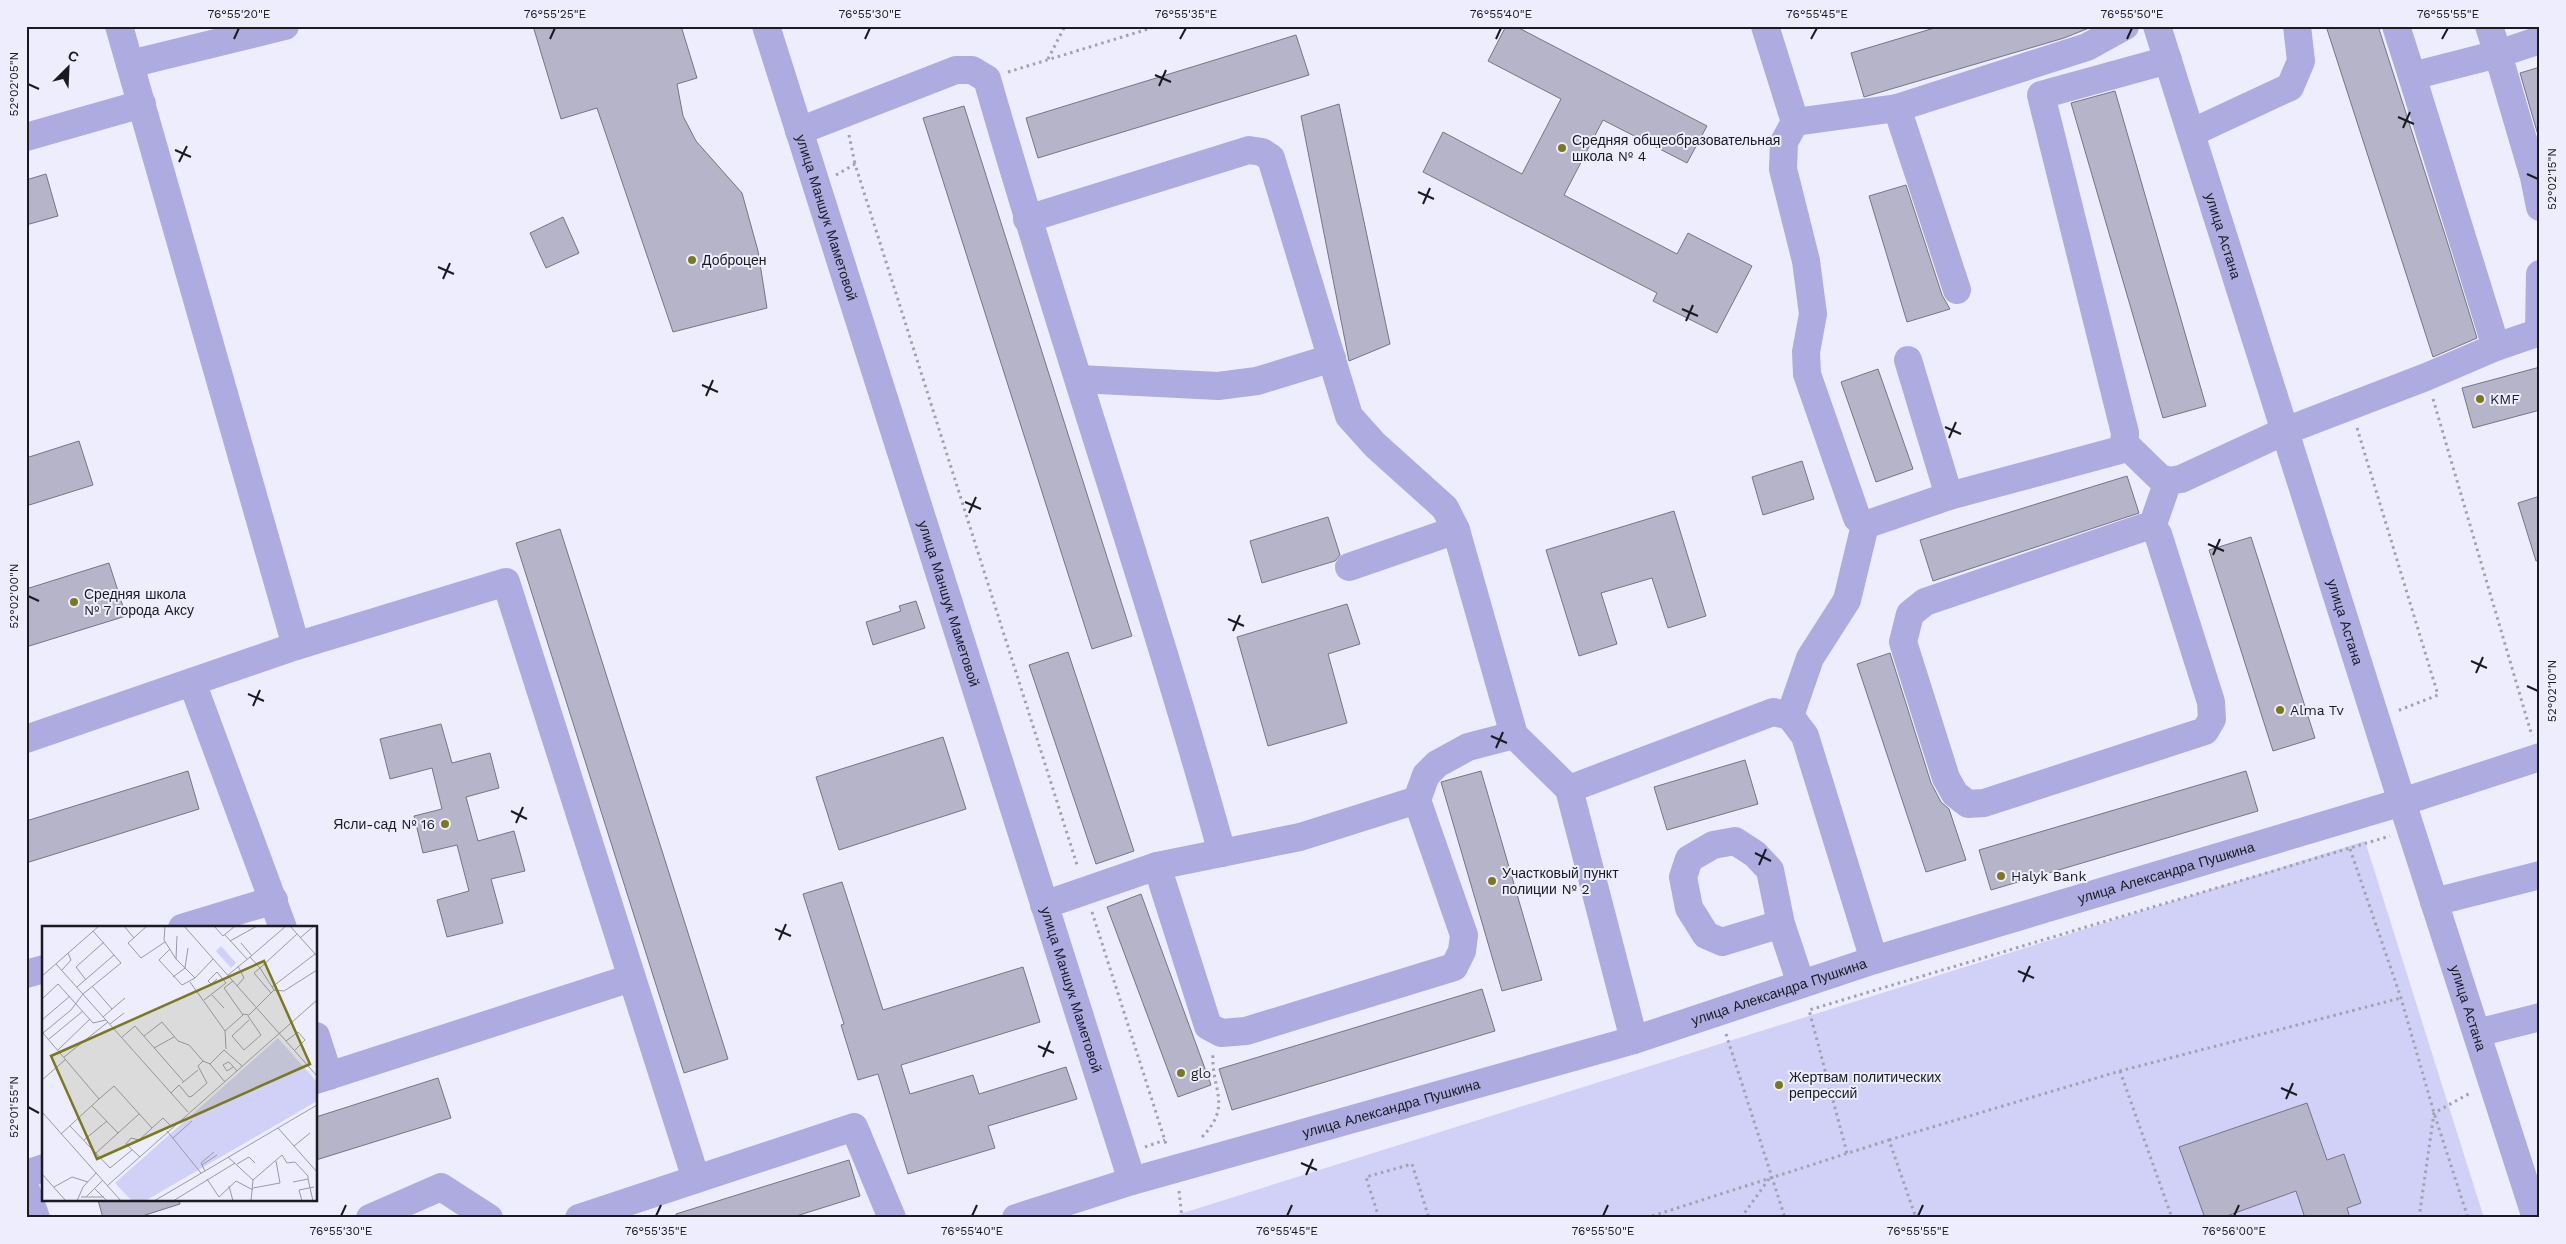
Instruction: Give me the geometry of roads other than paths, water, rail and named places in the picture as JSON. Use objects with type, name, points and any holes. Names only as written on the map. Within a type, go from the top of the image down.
[{"type":"street","points":[[119,26],[296,646]]},
{"type":"street","points":[[130,64],[285,26]]},
{"type":"street","name":"улица Маншук Маметовой","points":[[766,26],[1132,1181]]},
{"type":"street","points":[[1765,26],[1796,122],[1784,142],[1783,169],[1806,261],[1813,314],[1806,352],[1806,374],[1857,518],[1865,525]]},
{"type":"street","points":[[1796,122],[1898,108],[2084,36],[2125,26]]},
{"type":"street","name":"улица Астана","points":[[2157,26],[2402,802],[2536,1218]]},
{"type":"street","points":[[2191,133],[2290,87],[2301,61],[2297,26]]},
{"type":"street","points":[[2396,26],[2496,347]]},
{"type":"street","points":[[2489,26],[2534,176],[2540,207]]},
{"type":"street","points":[[2412,76],[2498,54],[2540,40]]},
{"type":"street","points":[[1865,525],[1949,496],[2120,450],[2124,443],[2125,434],[2041,95],[2168,60]]},
{"type":"street","points":[[799,131],[956,70],[972,70],[987,79],[1027,219],[1180,701],[1222,853]]},
{"type":"street","points":[[26,137],[142,104]]},
{"type":"street","points":[[1898,108],[1956,290]]},
{"type":"street","points":[[1027,219],[1249,150],[1262,152],[1271,158],[1349,416],[1375,445],[1446,508],[1456,530],[1514,735],[1569,789],[1634,1040]]},
{"type":"street","points":[[2124,443],[2159,477],[2168,482],[2181,479],[2285,431],[2426,377],[2496,347],[2540,332],[2539,290]]},
{"type":"street","points":[[1079,379],[1218,386],[1257,381],[1332,358]]},
{"type":"street","points":[[1908,360],[1949,496]]},
{"type":"street","points":[[2152,527],[2168,482]]},
{"type":"street","points":[[1790,716],[1810,658],[1847,600],[1865,525]]},
{"type":"street","points":[[2152,527],[2158,534],[2211,702],[2212,719],[2205,732],[1984,803],[1968,804],[1955,794],[1946,778],[1903,642],[1910,614],[1925,602],[2142,528],[2152,527]]},
{"type":"street","points":[[1349,567],[1456,530]]},
{"type":"street","points":[[26,739],[296,646],[506,582],[696,1179]]},
{"type":"street","points":[[192,682],[282,926]]},
{"type":"street","points":[[1569,789],[1773,712],[1790,716],[1805,736],[1874,960]]},
{"type":"street","points":[[1157,866],[1208,1026],[1221,1033],[1246,1031],[1454,967],[1462,951],[1464,935],[1417,800],[1426,776],[1438,764],[1468,747],[1514,735]]},
{"type":"street","name":"улица Александра Пушкина","points":[[1016,1218],[1132,1181],[1634,1040],[1874,960],[2402,802],[2539,757]]},
{"type":"street","points":[[1044,905],[1157,866],[1300,837],[1417,800]]},
{"type":"street","points":[[2434,902],[2540,875]]},
{"type":"street","points":[[189,926],[274,900]]},
{"type":"street","points":[[1781,924],[1801,984]]},
{"type":"street","points":[[26,974],[42,970]]},
{"type":"street","points":[[318,1050],[322,1078],[631,978]]},
{"type":"street","points":[[2477,1034],[2540,1017]]},
{"type":"street","points":[[579,1218],[854,1128],[892,1218]]},
{"type":"street","points":[[26,1174],[42,1169]]},
{"type":"street","points":[[370,1218],[441,1186],[489,1218]]},
{"type":"street","points":[[26,1190],[36,1218]]},
{"type":"place","name":"Средняя общеобразовательная школа № 4","points":[[1562,148]]},
{"type":"place","name":"Доброцен","points":[[692,260]]},
{"type":"place","name":"KMF","points":[[2480,399]]},
{"type":"place","name":"Средняя школа № 7 города Аксу","points":[[74,602]]},
{"type":"place","name":"Alma Tv","points":[[2280,710]]},
{"type":"place","name":"Ясли-сад № 16","points":[[445,824]]},
{"type":"place","name":"Halyk Bank","points":[[2001,876]]},
{"type":"place","name":"Участковый пункт полиции № 2","points":[[1492,881]]},
{"type":"place","name":"glo","points":[[1181,1073]]},
{"type":"place","name":"Жертвам политических репрессий","points":[[1779,1085]]}]
